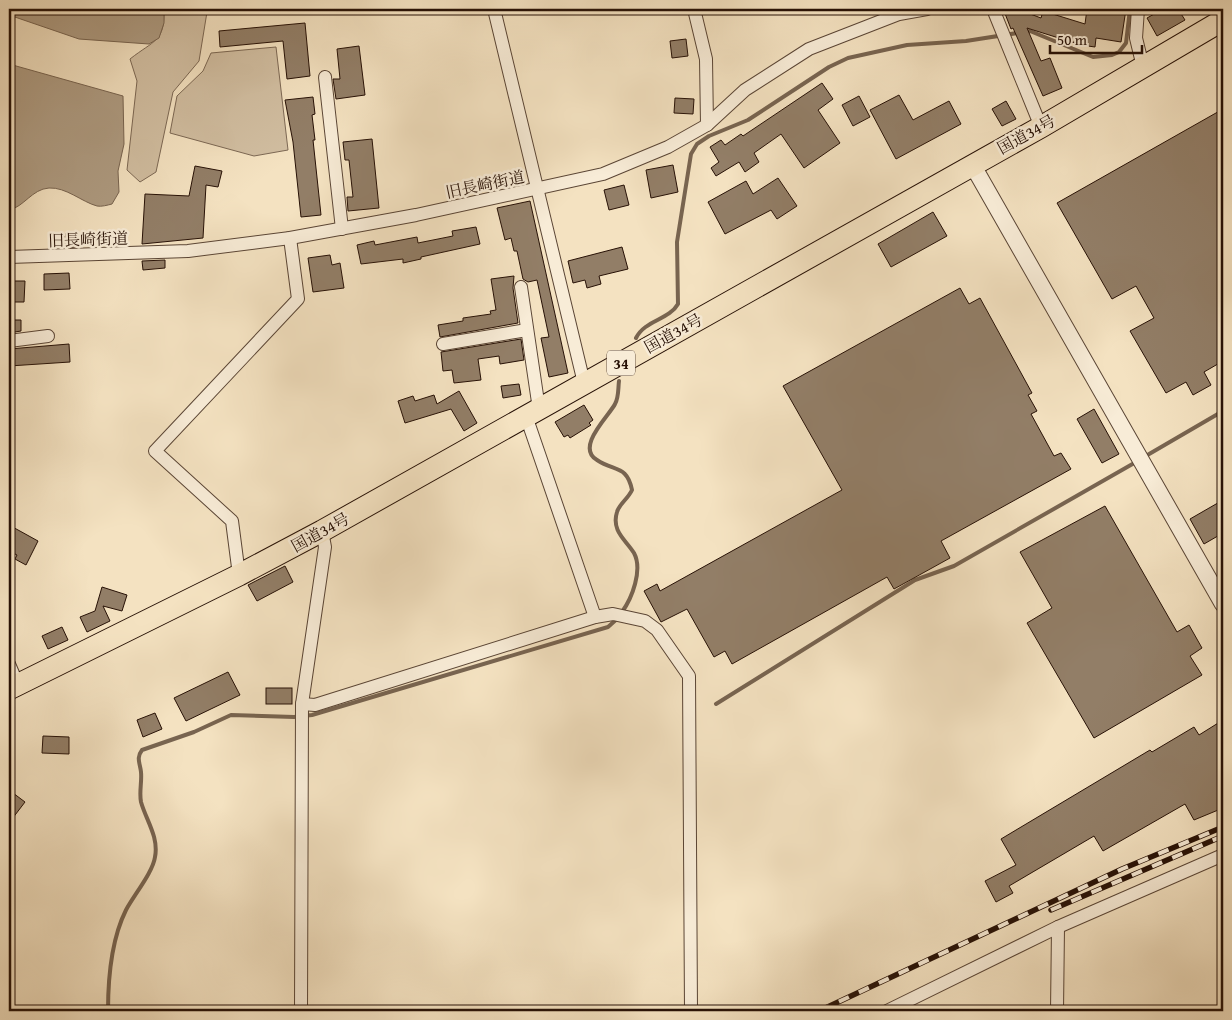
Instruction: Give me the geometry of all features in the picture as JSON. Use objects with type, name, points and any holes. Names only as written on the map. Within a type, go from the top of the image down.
[{"type":"highway","name":"国道34号","points":[[13,687],[239,575],[322,531],[1040,127],[1223,20]]},
{"type":"street","points":[[494,9],[584,383]]},
{"type":"street","points":[[694,9],[706,59],[707,125]]},
{"type":"street","name":"旧長崎街道","points":[[9,257],[188,251],[290,238],[539,190],[603,174],[668,146],[707,125],[745,90],[810,49],[899,14],[927,9]]},
{"type":"street","points":[[993,9],[1040,127]]},
{"type":"street","points":[[1138,11],[1136,38],[1143,66]]},
{"type":"street","points":[[324,77],[342,229]]},
{"type":"street","points":[[972,164],[1223,604]]},
{"type":"street","points":[[239,575],[232,521],[155,452],[298,299],[290,238]]},
{"type":"street","points":[[521,288],[527,330],[532,413],[595,617]]},
{"type":"street","points":[[443,344],[527,330]]},
{"type":"street","points":[[9,341],[48,336]]},
{"type":"street","points":[[301,1011],[302,704],[325,547],[322,531]]},
{"type":"street","points":[[302,704],[315,705],[595,617],[613,614],[630,616],[645,621],[657,630],[689,676],[691,1011]]},
{"type":"street","points":[[9,664],[13,687]]},
{"type":"street","points":[[887,1011],[1058,927],[1223,855]]},
{"type":"street","points":[[1056,1011],[1058,927]]},
{"type":"shaded area","points":[[9,9],[164,9],[164,23],[159,38],[149,44],[79,39],[9,15]]},
{"type":"shaded area","points":[[164,9],[206,9],[207,12],[199,61],[173,92],[156,172],[140,182],[127,170],[137,81],[130,59],[152,44],[160,34],[164,20]]},
{"type":"shaded area","points":[[276,47],[288,150],[254,156],[170,133],[177,96],[203,71],[211,53]]},
{"type":"shaded area","points":[[9,64],[123,96],[124,144],[118,171],[119,192],[112,204],[97,206],[68,192],[49,188],[38,191],[9,210]]},
{"type":"building","points":[[1017,9],[1041,18],[1043,11],[1085,24],[1087,9],[1126,9],[1121,42],[1096,38],[1095,47],[1081,45],[1027,28],[1041,61],[1050,58],[1062,88],[1043,96],[1013,28],[1011,29],[1004,11]]},
{"type":"building","points":[[1153,9],[1178,9],[1185,20],[1157,36],[1147,18],[1156,13]]},
{"type":"building","points":[[305,23],[310,76],[287,79],[283,41],[220,47],[219,31]]},
{"type":"building","points":[[686,39],[688,56],[672,58],[670,41]]},
{"type":"building","points":[[359,46],[365,95],[336,99],[333,79],[340,79],[337,49]]},
{"type":"building","points":[[822,83],[833,99],[818,110],[840,143],[804,168],[781,134],[754,153],[759,162],[745,172],[739,162],[716,176],[711,168],[719,162],[710,147],[721,140],[725,145],[741,134],[743,136]]},
{"type":"building","points":[[899,95],[913,120],[949,101],[961,124],[896,159],[870,110]]},
{"type":"building","points":[[859,96],[870,117],[853,126],[842,105]]},
{"type":"building","points":[[313,97],[315,114],[312,115],[315,140],[313,140],[321,215],[301,217],[293,142],[285,100]]},
{"type":"building","points":[[675,98],[694,99],[693,114],[674,113]]},
{"type":"building","points":[[1006,101],[1016,119],[1002,126],[992,109]]},
{"type":"building","points":[[1223,109],[1223,361],[1204,372],[1211,385],[1193,395],[1186,382],[1166,393],[1130,331],[1154,318],[1136,286],[1112,299],[1057,203]]},
{"type":"building","points":[[372,139],[379,208],[348,211],[347,197],[353,197],[349,160],[345,160],[343,142]]},
{"type":"building","points":[[673,165],[678,192],[651,198],[646,170]]},
{"type":"building","points":[[195,166],[222,171],[218,187],[206,185],[203,238],[142,244],[145,194],[189,196]]},
{"type":"building","points":[[778,178],[797,206],[777,219],[771,210],[725,234],[708,202],[746,181],[753,194]]},
{"type":"building","points":[[624,185],[629,205],[609,210],[604,190]]},
{"type":"building","points":[[530,201],[568,373],[549,377],[541,338],[549,337],[537,280],[528,282],[523,279],[517,251],[514,251],[511,238],[505,240],[497,208]]},
{"type":"building","points":[[933,212],[947,236],[891,267],[878,244]]},
{"type":"building","points":[[476,227],[480,244],[421,257],[421,259],[403,263],[403,259],[361,264],[357,245],[374,241],[375,245],[417,237],[418,243],[453,236],[452,231]]},
{"type":"building","points":[[50,234],[76,234],[76,247],[50,248]]},
{"type":"building","points":[[622,247],[628,269],[599,276],[601,284],[587,288],[585,280],[573,283],[568,261]]},
{"type":"building","points":[[330,255],[332,265],[340,263],[344,288],[313,292],[308,258]]},
{"type":"building","points":[[165,260],[165,268],[143,270],[142,261]]},
{"type":"building","points":[[69,273],[70,289],[44,290],[44,274]]},
{"type":"building","points":[[514,276],[513,288],[518,323],[440,337],[438,325],[463,321],[463,318],[491,314],[490,311],[496,310],[491,279]]},
{"type":"building","points":[[9,281],[25,281],[24,302],[9,302]]},
{"type":"building","points":[[960,288],[969,304],[980,298],[1032,393],[1028,395],[1037,411],[1031,414],[1054,456],[1061,453],[1071,469],[941,541],[950,558],[894,589],[887,577],[732,664],[725,651],[714,657],[687,609],[661,622],[644,591],[657,584],[660,591],[842,490],[783,386]]},
{"type":"building","points":[[9,320],[21,320],[21,331],[9,333]]},
{"type":"building","points":[[521,339],[524,360],[500,364],[499,356],[478,359],[481,380],[454,383],[452,370],[443,371],[441,352]]},
{"type":"building","points":[[69,344],[70,362],[9,366],[9,349]]},
{"type":"building","points":[[519,384],[521,395],[503,398],[501,386]]},
{"type":"building","points":[[459,391],[477,423],[464,431],[451,409],[405,423],[398,401],[413,396],[415,401],[434,395],[437,404]]},
{"type":"building","points":[[584,405],[593,420],[589,423],[591,425],[570,438],[568,435],[564,437],[555,422]]},
{"type":"building","points":[[1094,409],[1119,454],[1102,463],[1077,419]]},
{"type":"building","points":[[1223,500],[1223,533],[1204,544],[1190,519]]},
{"type":"building","points":[[1105,506],[1177,632],[1189,625],[1202,648],[1190,656],[1202,675],[1094,738],[1027,623],[1052,608],[1020,552]]},
{"type":"building","points":[[9,525],[38,541],[26,565],[15,559],[17,555],[9,551]]},
{"type":"building","points":[[285,566],[293,582],[257,601],[248,585]]},
{"type":"building","points":[[102,587],[127,595],[122,611],[103,606],[110,621],[87,632],[80,617],[95,611]]},
{"type":"building","points":[[62,627],[68,640],[48,649],[42,636]]},
{"type":"building","points":[[228,672],[240,695],[186,721],[174,698]]},
{"type":"building","points":[[266,688],[292,688],[292,704],[266,704]]},
{"type":"building","points":[[155,713],[162,729],[143,737],[137,720]]},
{"type":"building","points":[[1223,720],[1223,808],[1194,820],[1185,804],[1103,851],[1094,836],[1009,886],[1013,893],[996,902],[985,881],[1016,865],[1001,839],[1150,750],[1152,752],[1194,727],[1199,735]]},
{"type":"building","points":[[43,736],[69,737],[69,754],[42,753]]},
{"type":"building","points":[[9,790],[25,802],[9,823]]},
{"type":"waterway","points":[[636,338],[645,327],[669,314],[678,304],[677,242],[691,154],[697,144],[709,136],[748,120],[829,67],[848,58],[907,45],[966,41],[1030,31],[1093,57],[1112,55],[1119,52],[1126,43],[1130,9]]},
{"type":"waterway","points":[[619,381],[616,401],[591,440],[590,447],[591,454],[597,460],[619,470],[627,476],[632,490],[618,509],[616,519],[620,535],[634,553],[637,567],[633,592],[622,612]]},
{"type":"waterway","points":[[1144,457],[1223,411]]},
{"type":"waterway","points":[[716,704],[915,580],[954,566],[1136,462]]},
{"type":"waterway","points":[[108,1011],[110,972],[117,934],[126,910],[154,863],[156,850],[154,836],[140,798],[141,776],[139,758],[142,750],[194,732],[231,715],[294,717],[312,715],[608,627],[618,618]]},
{"type":"railway","points":[[819,1011],[1122,869],[1223,827]]},
{"type":"railway","points":[[1051,910],[1223,836]]}]
